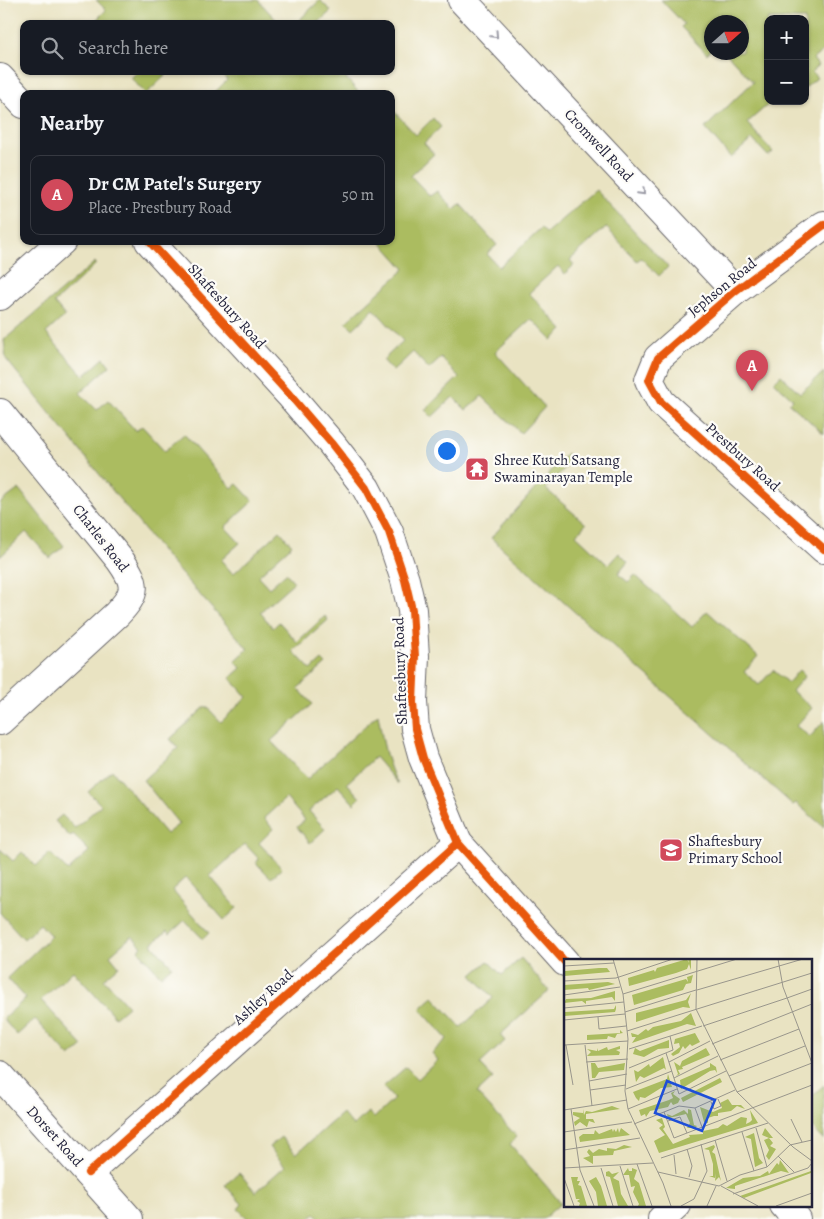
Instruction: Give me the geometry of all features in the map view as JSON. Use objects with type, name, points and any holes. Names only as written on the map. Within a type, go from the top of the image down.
[{"type":"street","name":"Cromwell Road","points":[[462,0],[736,291]]},
{"type":"street","points":[[0,78],[20,100]]},
{"type":"street","name":"Jephson Road","points":[[649,380],[658,358],[736,291],[824,225]]},
{"type":"street","points":[[0,296],[57,245]]},
{"type":"street","name":"Shaftesbury Road","points":[[153,245],[289,394],[366,488],[389,532],[405,580],[412,610],[415,656],[413,702],[415,729],[423,758],[458,843],[564,961]]},
{"type":"street","name":"Prestbury Road","points":[[649,380],[661,402],[824,549]]},
{"type":"street","name":"Charles Road","points":[[0,413],[120,560],[130,574],[134,588],[128,602],[117,614],[0,721]]},
{"type":"street","name":"Ashley Road","points":[[88,1173],[458,843]]},
{"type":"street","name":"Dorset Road","points":[[0,1075],[129,1219]]},
{"type":"street","points":[[662,1219],[676,1206]]},
{"type":"street","points":[[785,1206],[796,1219]]},
{"type":"green space","points":[[96,0],[258,0],[276,20],[96,20],[106,10]]},
{"type":"green space","points":[[320,0],[331,11],[321,20],[299,20]]},
{"type":"green space","points":[[661,0],[824,0],[824,50],[813,59],[818,65],[812,72],[817,78],[809,85],[809,15],[764,15],[764,105],[767,105],[747,123],[773,152],[768,156],[752,139],[731,158],[705,128],[753,82],[733,60],[749,60],[749,15],[704,15],[704,51],[681,27],[684,24]]},
{"type":"green space","points":[[134,75],[166,75],[150,90],[142,90],[131,78]]},
{"type":"green space","points":[[223,75],[343,75],[357,90],[217,90],[227,80]]},
{"type":"green space","points":[[395,112],[416,135],[433,118],[441,127],[424,143],[434,154],[411,176],[430,196],[437,191],[454,209],[460,204],[497,245],[487,254],[499,267],[541,228],[546,233],[596,190],[668,267],[659,276],[641,258],[637,261],[606,227],[570,260],[574,265],[565,274],[558,266],[529,293],[563,330],[552,340],[531,319],[495,352],[545,407],[521,433],[482,396],[466,410],[453,397],[432,417],[425,410],[459,377],[441,358],[429,369],[413,352],[393,371],[383,360],[403,341],[374,309],[353,329],[346,322],[405,269],[384,245],[395,245]]},
{"type":"green space","points":[[95,262],[96,264],[54,303],[65,316],[46,333],[84,376],[104,358],[110,366],[80,393],[97,410],[108,400],[136,431],[142,426],[165,451],[184,434],[232,488],[237,484],[253,501],[225,527],[240,543],[221,560],[233,574],[280,531],[292,545],[258,576],[269,588],[286,573],[294,582],[260,612],[273,628],[279,622],[297,642],[325,616],[328,620],[293,651],[311,670],[322,660],[326,664],[298,688],[312,704],[271,741],[307,779],[378,714],[387,759],[398,784],[375,757],[347,783],[360,798],[354,804],[338,786],[309,811],[325,829],[310,843],[297,827],[305,820],[286,798],[264,818],[273,829],[259,843],[282,868],[271,878],[256,863],[259,859],[245,844],[210,876],[237,908],[224,920],[186,877],[172,890],[209,933],[203,939],[185,920],[170,934],[167,931],[152,944],[172,966],[161,976],[138,950],[142,947],[132,936],[110,955],[119,966],[104,979],[128,1006],[115,1017],[73,971],[41,1000],[83,1046],[70,1057],[35,1019],[17,1035],[3,1019],[26,998],[7,978],[51,936],[40,924],[24,939],[0,913],[0,849],[13,861],[22,852],[36,866],[50,853],[68,871],[89,851],[73,834],[70,837],[55,821],[62,815],[75,828],[101,805],[88,792],[112,770],[166,834],[179,824],[143,780],[178,748],[170,739],[206,706],[221,722],[247,697],[230,678],[241,668],[235,661],[248,649],[168,559],[6,359],[4,340]]},
{"type":"green space","points":[[824,372],[824,434],[789,403],[793,399],[774,382],[781,375],[800,393]]},
{"type":"green space","points":[[567,453],[573,459],[546,489],[586,524],[576,535],[608,565],[619,553],[628,562],[618,574],[628,582],[635,575],[692,627],[707,611],[758,656],[744,672],[759,685],[773,670],[788,683],[799,670],[805,676],[792,691],[812,708],[796,726],[810,737],[824,721],[824,827],[796,803],[793,805],[491,538]]},
{"type":"green space","points":[[19,489],[64,546],[50,558],[26,532],[0,557],[0,503]]},
{"type":"green space","points":[[521,958],[549,991],[500,1035],[505,1041],[480,1064],[493,1078],[477,1093],[517,1137],[510,1144],[561,1203],[543,1219],[320,1219],[315,1214],[309,1219],[248,1219],[238,1209],[242,1204],[225,1185],[239,1173],[256,1192],[285,1166],[269,1147],[281,1137],[296,1154],[342,1113],[353,1126],[368,1112],[374,1118],[394,1099],[383,1087],[406,1067],[418,1079],[438,1060],[432,1053],[447,1039],[420,1009],[433,997],[461,1027],[493,998],[472,975],[488,961],[502,975]]},
{"type":"green space","points":[[824,1085],[824,1140],[812,1128],[812,1096]]},
{"type":"cycle path","points":[[824,225],[735,291],[658,358],[649,380],[661,402],[824,549]]},
{"type":"cycle path","points":[[153,245],[289,394],[366,488],[389,532],[405,580],[412,610],[415,656],[413,702],[415,729],[423,758],[458,843],[564,961]]},
{"type":"cycle path","points":[[88,1173],[458,843]]},
{"type":"place","name":"Dr CM Patel's Surgery","points":[[752,391]]},
{"type":"place","name":"Shree Kutch Satsang Swaminarayan Temple","points":[[477,469]]},
{"type":"place","name":"Shaftesbury Primary School","points":[[671,850]]}]
